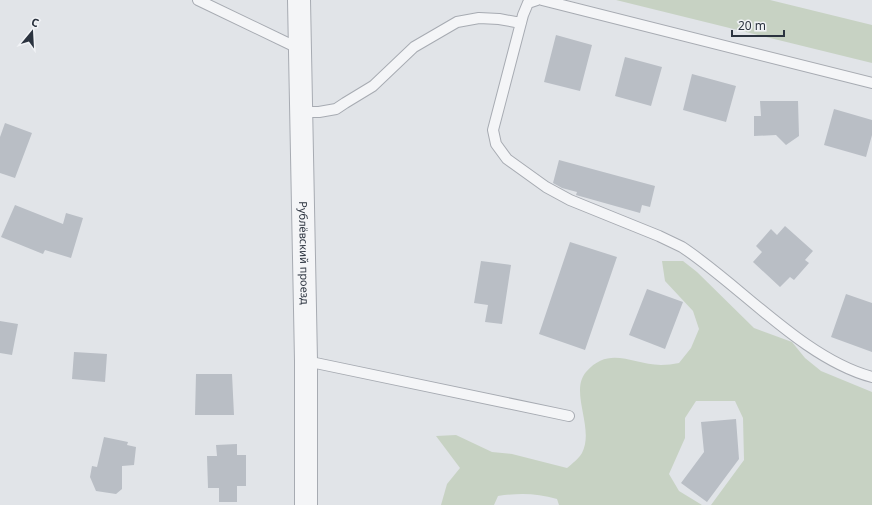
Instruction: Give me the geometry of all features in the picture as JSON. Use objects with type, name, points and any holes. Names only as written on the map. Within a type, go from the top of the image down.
[{"type":"street","name":"Рублёвский проезд","points":[[299,0],[306,361],[306,505]]},
{"type":"lane","points":[[198,0],[300,49]]},
{"type":"lane","points":[[537,0],[528,3],[521,23],[493,130],[496,144],[508,159],[546,187],[570,200],[659,236],[682,247],[823,355],[863,375],[872,377]]},
{"type":"lane","points":[[542,0],[872,83]]},
{"type":"lane","points":[[301,112],[319,112],[341,106],[373,86],[414,46],[457,22],[479,18],[521,23]]},
{"type":"lane","points":[[306,361],[569,416]]},
{"type":"green space","points":[[616,0],[770,0],[872,25],[872,63]]},
{"type":"green space","points":[[662,261],[683,261],[697,272],[754,328],[792,342],[805,358],[821,371],[872,392],[872,505],[711,505],[744,460],[743,418],[735,401],[696,401],[685,418],[685,438],[669,474],[679,491],[702,505],[559,505],[557,499],[535,495],[513,494],[498,496],[494,505],[441,505],[447,484],[460,468],[436,436],[456,435],[492,452],[512,454],[567,468],[581,455],[585,443],[586,433],[580,390],[581,380],[586,372],[595,364],[613,358],[622,358],[650,364],[663,365],[679,363],[691,348],[699,329],[693,311],[665,281]]},
{"type":"building","points":[[556,35],[592,45],[580,91],[544,82]]},
{"type":"building","points":[[625,57],[662,67],[651,106],[615,96]]},
{"type":"building","points":[[692,74],[736,86],[726,122],[683,110]]},
{"type":"building","points":[[760,101],[798,101],[799,136],[786,145],[776,135],[754,136],[754,116],[761,116]]},
{"type":"building","points":[[834,109],[872,120],[872,135],[866,157],[824,145]]},
{"type":"building","points":[[5,123],[32,133],[15,178],[0,173],[0,137]]},
{"type":"building","points":[[559,160],[655,186],[650,207],[642,205],[640,213],[576,195],[577,192],[562,188],[553,183]]},
{"type":"building","points":[[15,205],[63,224],[66,213],[83,218],[71,258],[45,250],[43,254],[1,237]]},
{"type":"building","points":[[785,226],[813,251],[805,260],[809,263],[794,280],[790,277],[780,287],[753,262],[762,252],[756,246],[771,229],[777,235]]},
{"type":"building","points":[[570,242],[617,257],[585,350],[539,334]]},
{"type":"building","points":[[481,261],[511,265],[502,324],[485,322],[488,305],[474,303]]},
{"type":"building","points":[[647,289],[683,302],[665,349],[629,335]]},
{"type":"building","points":[[846,294],[872,303],[872,352],[831,337]]},
{"type":"building","points":[[0,321],[18,324],[12,355],[0,353]]},
{"type":"building","points":[[74,352],[107,354],[105,382],[72,379]]},
{"type":"building","points":[[196,374],[232,374],[234,415],[195,415]]},
{"type":"building","points":[[736,419],[739,459],[707,502],[681,483],[704,452],[701,422]]},
{"type":"building","points":[[104,437],[128,442],[127,445],[136,447],[134,465],[122,466],[122,489],[116,494],[96,491],[90,477],[92,466],[97,467]]},
{"type":"building","points":[[237,444],[237,455],[246,455],[246,486],[237,486],[237,502],[219,502],[219,488],[208,488],[207,456],[217,456],[216,445]]}]
